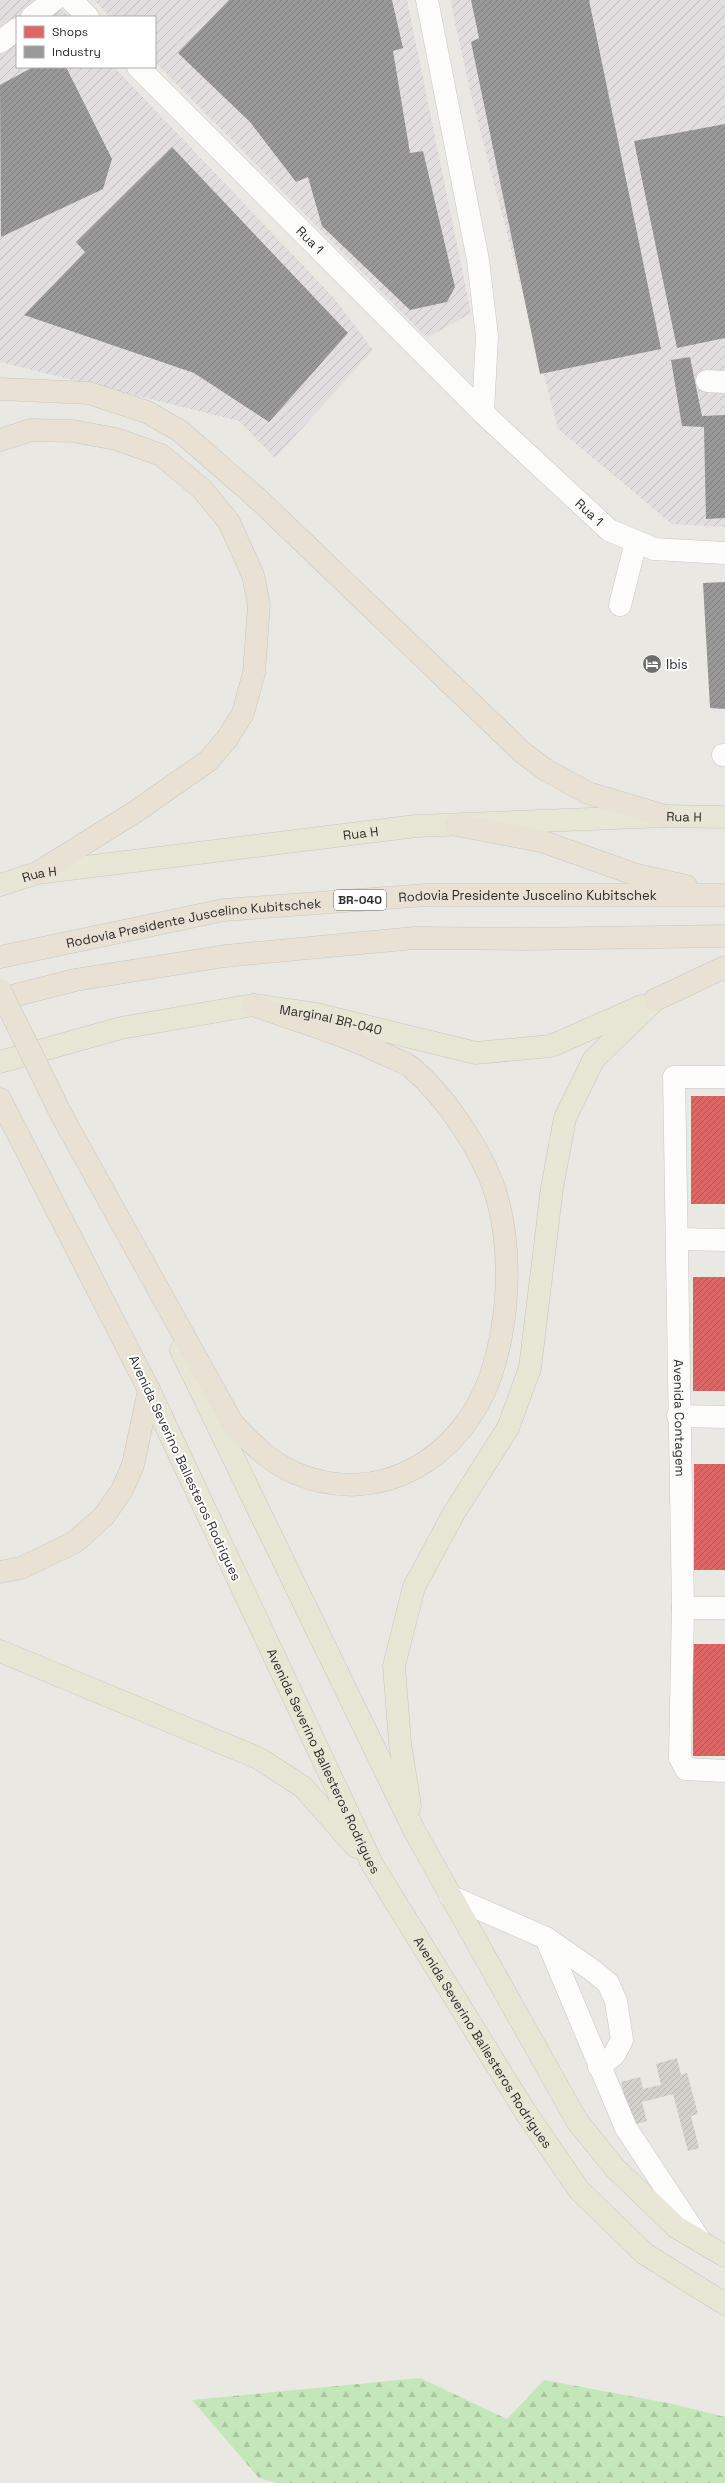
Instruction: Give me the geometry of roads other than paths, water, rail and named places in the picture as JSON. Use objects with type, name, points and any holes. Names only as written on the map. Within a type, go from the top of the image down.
[{"type":"highway","points":[[0,389],[88,393],[147,412],[180,431],[256,498],[523,753],[546,770],[588,793],[665,816]]},
{"type":"highway","points":[[0,440],[31,430],[72,431],[116,439],[161,455],[202,489],[229,522],[253,575],[259,605],[254,673],[243,713],[227,739],[208,761],[141,808],[37,873]]},
{"type":"highway","points":[[456,825],[540,841],[637,875],[724,895]]},
{"type":"highway","name":"Rodovia Presidente Juscelino Kubitschek","points":[[0,957],[224,910],[426,895],[724,895]]},
{"type":"highway","points":[[0,999],[75,980],[225,956],[414,938],[525,940],[725,936]]},
{"type":"highway","points":[[655,1000],[725,967]]},
{"type":"highway","points":[[0,990],[62,1116],[233,1424],[260,1452],[294,1473],[331,1484],[360,1484],[388,1481],[421,1465],[448,1445],[473,1411],[490,1376],[501,1334],[506,1247],[498,1200],[477,1150],[451,1110],[411,1067],[363,1043],[253,1005]]},
{"type":"highway","name":"Avenida Severino Ballesteros Rodrigues","points":[[0,1099],[149,1390]]},
{"type":"highway","points":[[0,1572],[21,1568],[75,1542],[104,1516],[122,1490],[132,1465],[149,1390]]},
{"type":"main road","name":"Rua H","points":[[0,885],[37,873],[369,832],[456,825],[665,816],[725,817]]},
{"type":"main road","name":"Marginal BR-040","points":[[0,1062],[121,1028],[253,1005],[316,1014],[476,1053],[551,1046],[655,1000]]},
{"type":"main road","points":[[414,1830],[400,1743],[394,1666],[414,1587],[454,1513],[508,1428],[530,1368],[552,1188],[565,1118],[594,1059],[655,1000]]},
{"type":"main road","points":[[117,1216],[414,1830],[577,2121],[615,2168],[676,2227],[725,2256]]},
{"type":"main road","name":"Avenida Severino Ballesteros Rodrigues","points":[[149,1390],[372,1864],[522,2106],[579,2190],[645,2254],[725,2304]]},
{"type":"main road","points":[[0,1651],[258,1758],[302,1787],[372,1864]]},
{"type":"lane","points":[[33,16],[54,0]]},
{"type":"lane","points":[[71,0],[87,16]]},
{"type":"lane","points":[[427,0],[478,260],[487,336],[482,413]]},
{"type":"lane","points":[[0,42],[16,30]]},
{"type":"lane","name":"Rua 1","points":[[139,68],[482,413],[609,530],[654,549],[725,553]]},
{"type":"lane","points":[[620,604],[636,542]]},
{"type":"lane","name":"Avenida Contagem","points":[[725,1077],[674,1077],[678,1239],[678,1416],[683,1608],[682,1764],[686,1769],[693,1771],[725,1771]]},
{"type":"lane","points":[[678,1239],[725,1240]]},
{"type":"lane","points":[[678,1416],[725,1417]]},
{"type":"lane","points":[[683,1608],[725,1608]]},
{"type":"lane","points":[[450,1896],[546,1938],[608,1983],[616,2001],[622,2040],[614,2055],[599,2066]]},
{"type":"lane","points":[[546,1938],[626,2128],[701,2242]]},
{"type":"place","name":"Ibis","points":[[652,664]]}]
